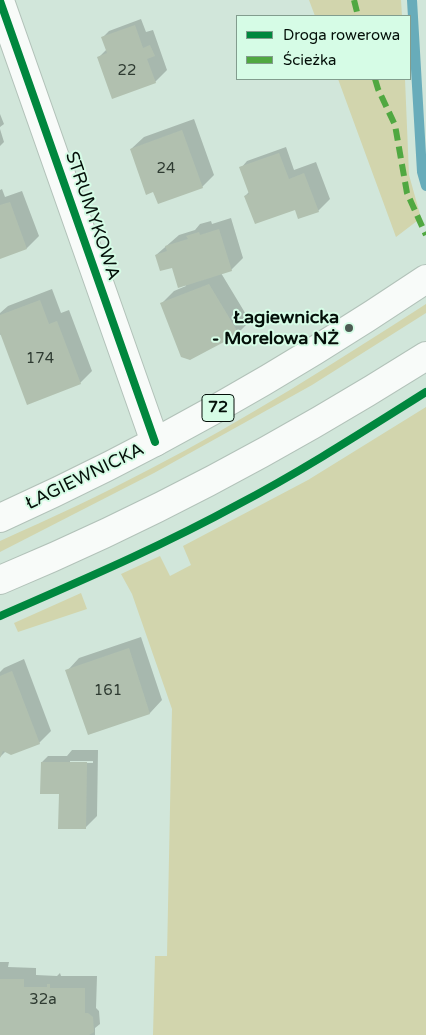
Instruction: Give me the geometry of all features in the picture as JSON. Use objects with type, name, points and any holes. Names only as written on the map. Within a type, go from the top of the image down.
[{"type":"main road","name":"STRUMYKOWA","points":[[0,1],[155,442]]},
{"type":"main road","name":"ŁAGIEWNICKA","points":[[0,518],[80,480],[218,408],[276,374],[426,279]]},
{"type":"main road","points":[[0,580],[99,537],[227,474],[302,432],[426,356]]},
{"type":"green space","points":[[309,0],[401,0],[402,15],[315,15]]},
{"type":"green space","points":[[338,80],[405,80],[409,175],[421,218],[396,237]]},
{"type":"green space","points":[[426,304],[426,313],[312,385],[154,473],[0,552],[0,541],[113,488],[221,431],[324,369]]},
{"type":"green space","points":[[426,407],[426,1035],[153,1035],[155,956],[167,956],[172,709],[132,594],[121,574],[160,556],[170,576],[191,565],[183,546],[308,480]]},
{"type":"green space","points":[[81,593],[87,609],[18,632],[14,623]]},
{"type":"building","points":[[135,25],[143,48],[150,45],[155,56],[147,59],[156,83],[112,99],[97,57],[107,53],[101,37]]},
{"type":"building","points":[[182,130],[203,188],[158,204],[153,192],[146,195],[130,149]]},
{"type":"building","points":[[279,153],[289,179],[304,173],[319,212],[298,219],[295,210],[255,224],[244,196],[249,194],[239,167]]},
{"type":"building","points":[[10,202],[27,249],[0,259],[0,205]]},
{"type":"building","points":[[219,229],[232,271],[178,288],[172,268],[160,271],[155,255],[167,251],[165,246],[188,239],[186,236],[199,232],[200,235]]},
{"type":"building","points":[[209,284],[239,334],[190,360],[181,357],[160,303]]},
{"type":"building","points":[[40,300],[49,324],[57,321],[81,384],[27,405],[0,333],[0,315]]},
{"type":"building","points":[[129,648],[150,714],[88,735],[65,670]]},
{"type":"building","points":[[12,671],[40,744],[11,755],[3,751],[0,758],[0,676]]},
{"type":"building","points":[[41,762],[87,762],[86,829],[58,829],[59,794],[40,794]]},
{"type":"building","points":[[0,979],[24,979],[24,987],[47,987],[47,984],[50,984],[50,988],[85,988],[85,1013],[93,1017],[94,1032],[89,1035],[0,1035]]},
{"type":"waterway","points":[[412,0],[422,172],[426,186]]},
{"type":"marked path","points":[[354,0],[358,15]]},
{"type":"marked path","points":[[375,80],[395,125],[407,193],[426,235]]},
{"type":"cycle path","points":[[0,1],[155,442]]},
{"type":"cycle path","points":[[0,616],[120,563],[208,520],[309,465],[426,392]]},
{"type":"place","name":"Łagiewnicka - Morelowa NŻ","points":[[349,328]]}]
